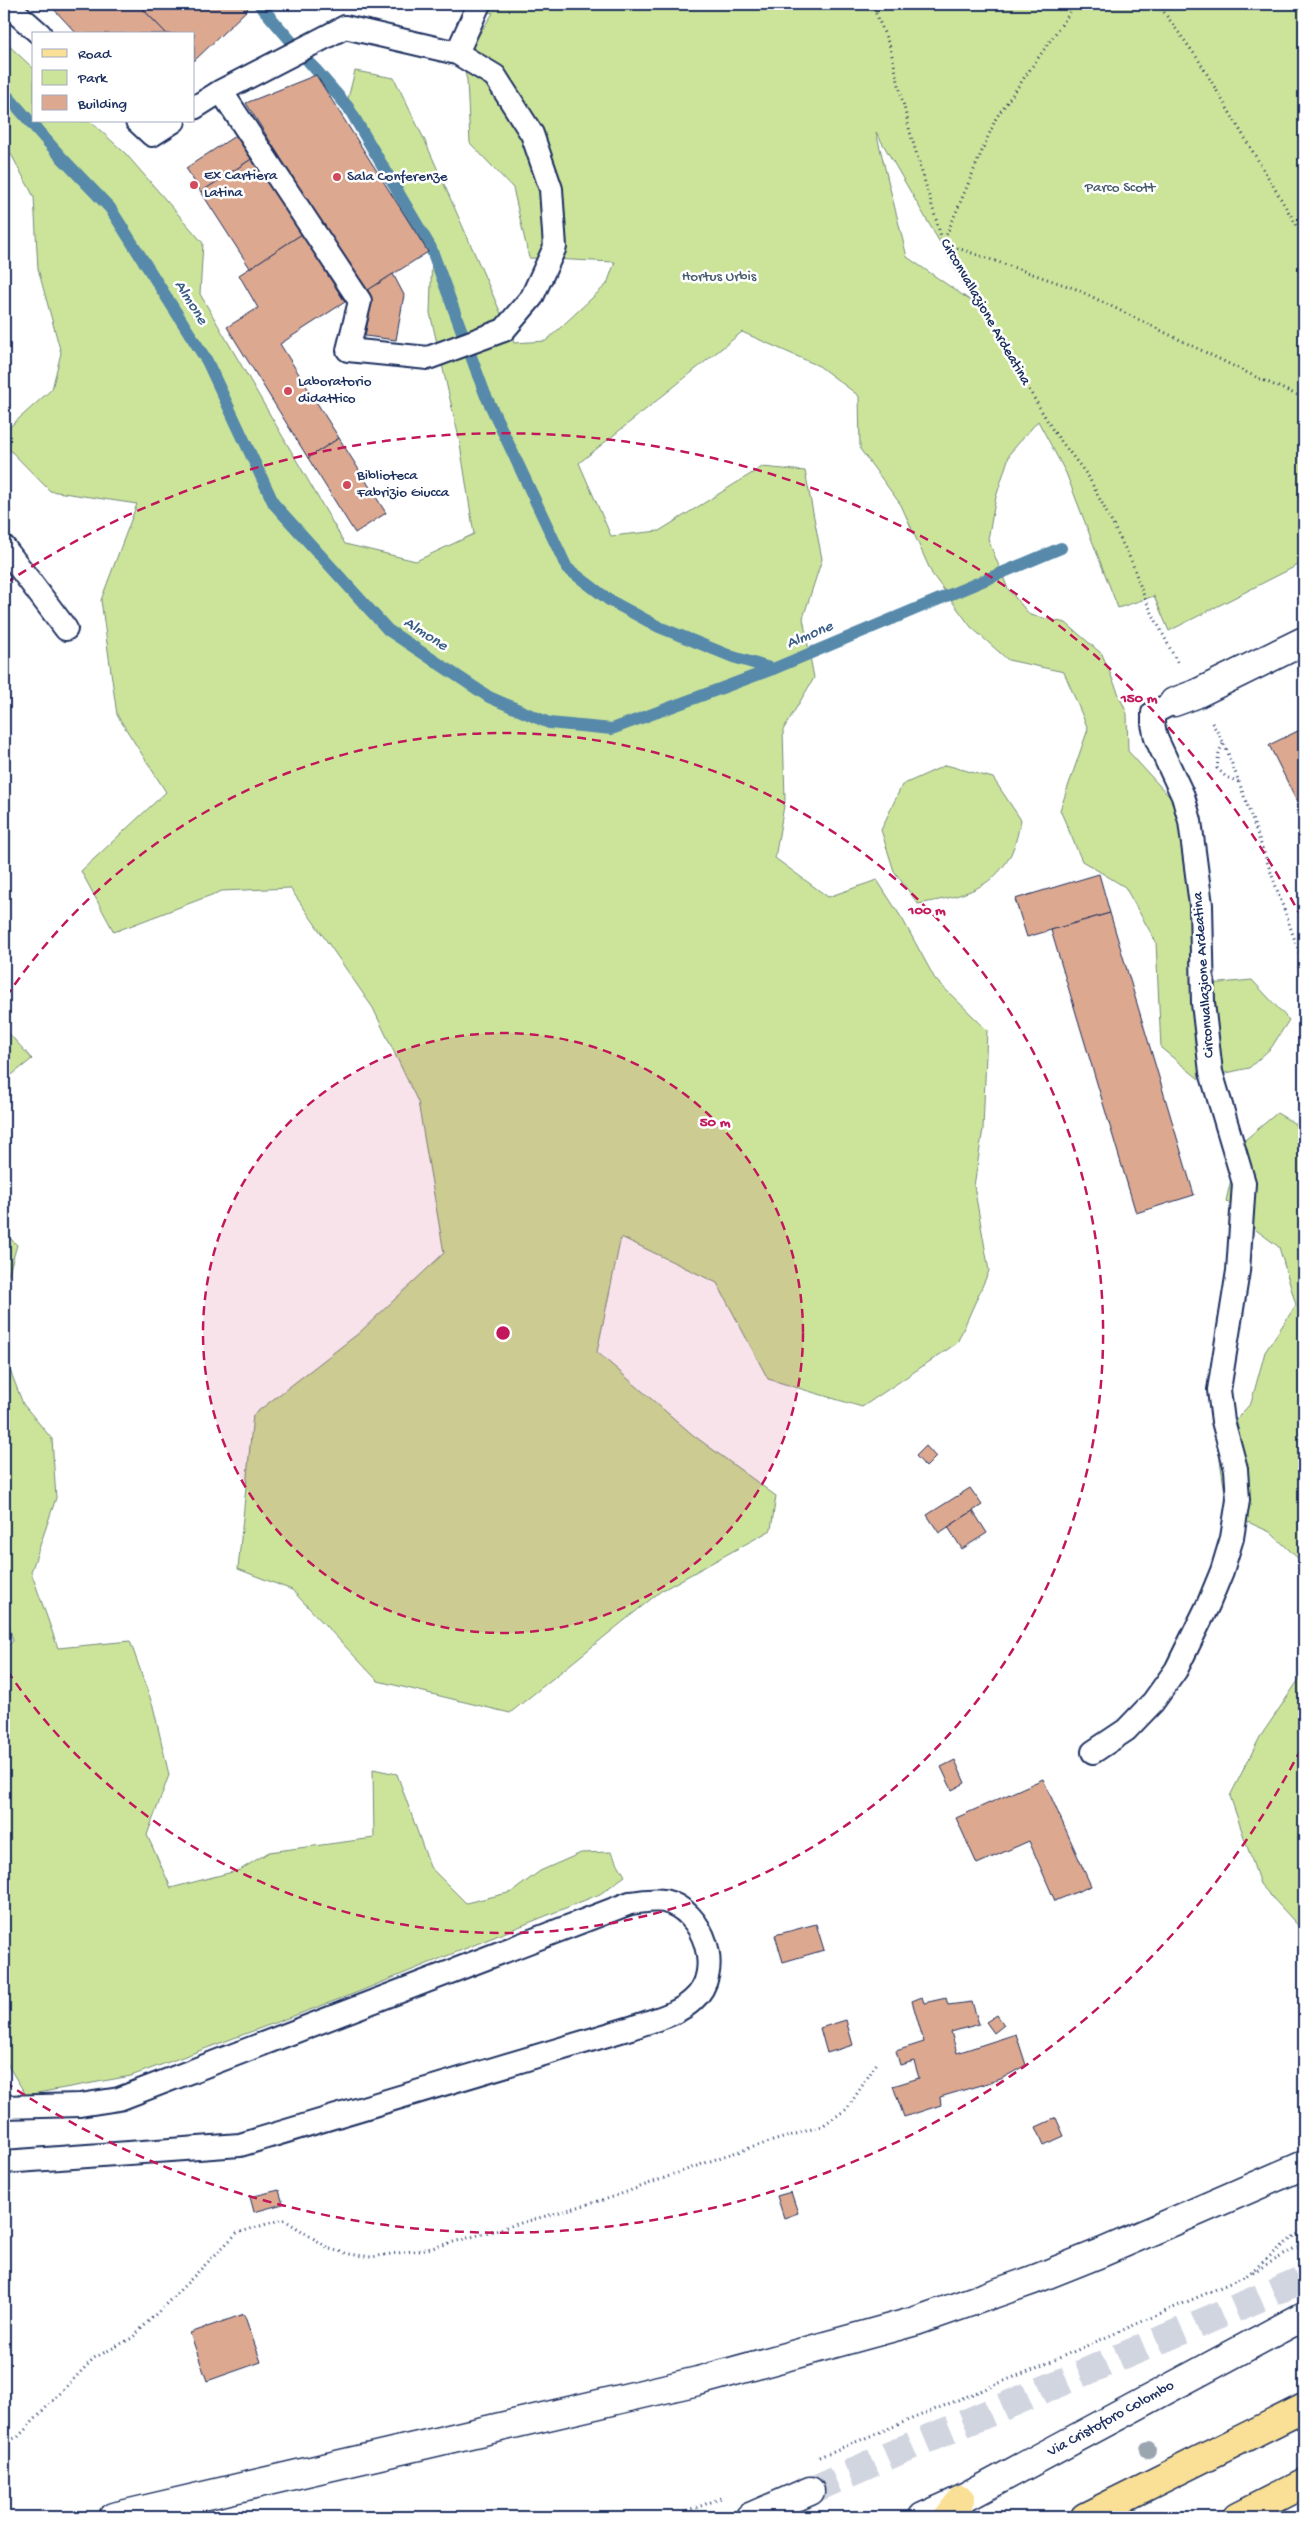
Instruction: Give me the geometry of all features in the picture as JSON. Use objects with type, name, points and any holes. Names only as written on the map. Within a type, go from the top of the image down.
[{"type":"main road","points":[[1174,702],[1196,694],[1304,641]]},
{"type":"main road","points":[[113,2517],[681,2386],[916,2321],[1033,2280],[1103,2252],[1304,2165]]},
{"type":"main road","name":"Via Cristoforo Colombo","points":[[923,2517],[955,2509],[1303,2317]]},
{"type":"main road","points":[[1085,2517],[1304,2408]]},
{"type":"main road","points":[[1237,2517],[1304,2483]]},
{"type":"main road","points":[[750,2517],[810,2491]]},
{"type":"lane","points":[[6,4],[38,32]]},
{"type":"lane","points":[[457,53],[479,4]]},
{"type":"lane","points":[[195,107],[220,91],[345,26],[457,53],[495,76],[532,134],[552,189],[555,247],[532,297],[504,330],[428,358],[348,350],[360,301],[220,91]]},
{"type":"lane","points":[[138,122],[152,135],[172,122]]},
{"type":"lane","points":[[4,547],[66,629]]},
{"type":"lane","name":"Circonvallazione Ardeatina","points":[[1093,1752],[1126,1730],[1153,1702],[1176,1670],[1200,1622],[1222,1571],[1232,1538],[1238,1500],[1236,1469],[1223,1421],[1219,1390],[1237,1280],[1244,1183],[1211,1072],[1203,994],[1202,905],[1190,821],[1183,796],[1156,738],[1153,724],[1153,712],[1174,702]]},
{"type":"lane","points":[[4,2107],[80,2106],[119,2099],[630,1904],[652,1900],[677,1906],[695,1922],[707,1946],[710,1962],[701,1992],[694,2000],[682,2008],[634,2027],[240,2145],[4,2162]]},
{"type":"path","name":"Circonvallazione Ardeatina","points":[[872,4],[890,47],[910,132],[943,243],[1000,332],[1031,393],[1054,432],[1088,476],[1131,560],[1145,599]]},
{"type":"path","points":[[1076,4],[996,118],[943,243],[1076,289],[1258,378],[1304,398]]},
{"type":"path","points":[[1158,4],[1198,59],[1304,238]]},
{"type":"path","points":[[1224,743],[1218,752],[1217,768],[1226,778],[1239,782]]},
{"type":"path","points":[[1232,762],[1304,966]]},
{"type":"path","points":[[4,2442],[18,2436],[94,2358],[132,2338],[237,2233],[283,2219],[330,2248],[349,2254],[371,2257],[432,2248],[610,2198],[724,2156],[822,2126],[847,2109],[878,2063]]},
{"type":"path","points":[[1246,2276],[1304,2228]]},
{"type":"path","points":[[818,2458],[1036,2368],[1246,2276],[1304,2244]]},
{"type":"path","points":[[673,2517],[728,2495]]},
{"type":"green space","points":[[434,4],[1304,4],[1304,562],[1169,631],[1154,596],[1118,608],[1066,473],[1038,421],[1010,453],[996,497],[988,539],[1008,589],[1030,615],[1066,623],[1102,654],[1127,714],[1128,751],[1187,816],[1210,984],[1252,980],[1289,1020],[1271,1048],[1249,1068],[1199,1079],[1161,1048],[1156,942],[1125,887],[1082,861],[1060,810],[1088,729],[1064,672],[1008,660],[971,627],[932,574],[901,505],[860,449],[859,396],[819,366],[742,332],[579,463],[611,536],[659,531],[762,467],[805,471],[822,559],[803,618],[814,678],[783,730],[785,800],[775,858],[828,897],[877,880],[903,920],[935,979],[987,1030],[983,1129],[974,1186],[989,1271],[957,1343],[862,1407],[768,1379],[717,1283],[621,1237],[597,1352],[693,1435],[776,1496],[771,1530],[661,1591],[510,1713],[378,1681],[292,1590],[238,1569],[253,1415],[359,1333],[444,1253],[418,1102],[373,1008],[290,888],[222,891],[114,932],[81,871],[166,792],[117,715],[101,600],[137,504],[50,491],[4,444],[4,432],[52,389],[61,353],[38,269],[34,197],[4,141],[4,41],[32,67],[32,122],[91,122],[126,154],[203,243],[200,294],[345,544],[416,561],[474,534],[459,438],[430,313],[432,253],[345,110],[355,71],[394,78],[425,141],[514,343],[546,341],[607,284],[615,262],[529,258],[513,188],[470,143],[467,80],[462,61],[493,13]],"holes":[[[876,132],[965,286],[974,303],[907,257]]]},
{"type":"green space","points":[[946,765],[993,778],[1021,820],[1011,854],[994,877],[971,891],[945,899],[918,904],[894,871],[881,830],[902,785]]},
{"type":"green space","points":[[4,1028],[32,1059],[4,1081]]},
{"type":"green space","points":[[1277,1113],[1304,1129],[1304,1564],[1270,1532],[1228,1513],[1217,1441],[1251,1403],[1265,1352],[1296,1305],[1279,1247],[1256,1230],[1226,1201],[1239,1145]]},
{"type":"green space","points":[[4,1232],[17,1245],[4,1290]]},
{"type":"green space","points":[[4,1354],[23,1404],[52,1439],[56,1498],[31,1572],[58,1648],[130,1641],[153,1706],[169,1775],[147,1835],[171,1888],[240,1870],[269,1852],[374,1838],[373,1769],[397,1774],[430,1867],[466,1903],[512,1892],[540,1871],[581,1853],[611,1852],[625,1876],[600,1894],[353,1994],[131,2076],[26,2095],[4,2059],[4,1650],[13,1641],[4,1607]]},
{"type":"green space","points":[[1304,1672],[1304,1932],[1260,1884],[1230,1796],[1260,1737]]},
{"type":"building","points":[[49,4],[138,4],[165,32],[75,32]]},
{"type":"building","points":[[138,4],[242,4],[248,9],[195,60],[195,32],[165,32]]},
{"type":"building","name":"Sala Conferenze","points":[[316,75],[428,252],[365,292],[246,103]]},
{"type":"building","points":[[238,134],[253,158],[201,192],[186,168]]},
{"type":"building","points":[[253,158],[302,234],[250,268],[201,192]]},
{"type":"building","name":"Laboratorio didattico","points":[[302,234],[345,302],[280,344],[339,438],[308,458],[227,327],[258,308],[239,275]]},
{"type":"building","points":[[393,274],[404,295],[396,340],[365,336],[371,305],[365,292]]},
{"type":"building","name":"Biblioteca Fabrizio Giucca","points":[[339,438],[386,513],[355,533],[308,458]]},
{"type":"building","points":[[1304,728],[1304,815],[1269,745]]},
{"type":"building","points":[[1099,874],[1110,913],[1027,937],[1015,899]]},
{"type":"building","points":[[1110,913],[1194,1195],[1136,1213],[1051,930]]},
{"type":"building","points":[[926,1446],[936,1457],[926,1467],[916,1456]]},
{"type":"building","points":[[970,1488],[982,1505],[939,1533],[927,1515]]},
{"type":"building","points":[[973,1511],[987,1533],[962,1549],[948,1527]]},
{"type":"building","points":[[955,1760],[965,1783],[952,1790],[941,1767]]},
{"type":"building","points":[[1043,1779],[1091,1886],[1055,1901],[1029,1841],[977,1864],[956,1818]]},
{"type":"building","points":[[816,1924],[824,1950],[783,1962],[775,1935]]},
{"type":"building","points":[[922,1997],[924,2003],[946,1998],[948,2005],[972,2002],[979,2024],[951,2032],[957,2053],[1016,2034],[1026,2065],[1001,2079],[940,2097],[941,2105],[904,2117],[893,2086],[919,2078],[914,2061],[900,2065],[896,2051],[924,2042],[912,2001]]},
{"type":"building","points":[[997,2015],[1004,2025],[994,2033],[986,2022]]},
{"type":"building","points":[[846,2020],[853,2045],[827,2053],[820,2028]]},
{"type":"building","points":[[1056,2118],[1064,2136],[1044,2145],[1036,2127]]},
{"type":"building","points":[[279,2190],[283,2204],[254,2212],[250,2197]]},
{"type":"building","points":[[791,2192],[798,2213],[784,2218],[777,2196]]},
{"type":"building","points":[[244,2314],[261,2362],[207,2381],[190,2333]]},
{"type":"waterway","points":[[259,4],[348,107],[431,248],[485,394],[567,568],[609,600],[659,627],[733,657],[773,669]]},
{"type":"waterway","name":"Almone","points":[[4,92],[62,158],[110,208],[207,361],[274,504],[388,630],[489,697],[549,723],[612,729],[773,669],[1061,548]]},
{"type":"tunnel","points":[[810,2491],[897,2452],[1304,2279]]},
{"type":"place","name":"Sala Conferenze","points":[[337,177]]},
{"type":"place","name":"Ex Cartiera Latina","points":[[194,185]]},
{"type":"place","name":"Laboratorio didattico","points":[[288,391]]},
{"type":"place","name":"Biblioteca Fabrizio Giucca","points":[[347,485]]},
{"type":"park label","name":"Parco Scott","points":[[1120,188]]},
{"type":"park label","name":"Hortus Urbis","points":[[719,277]]}]
